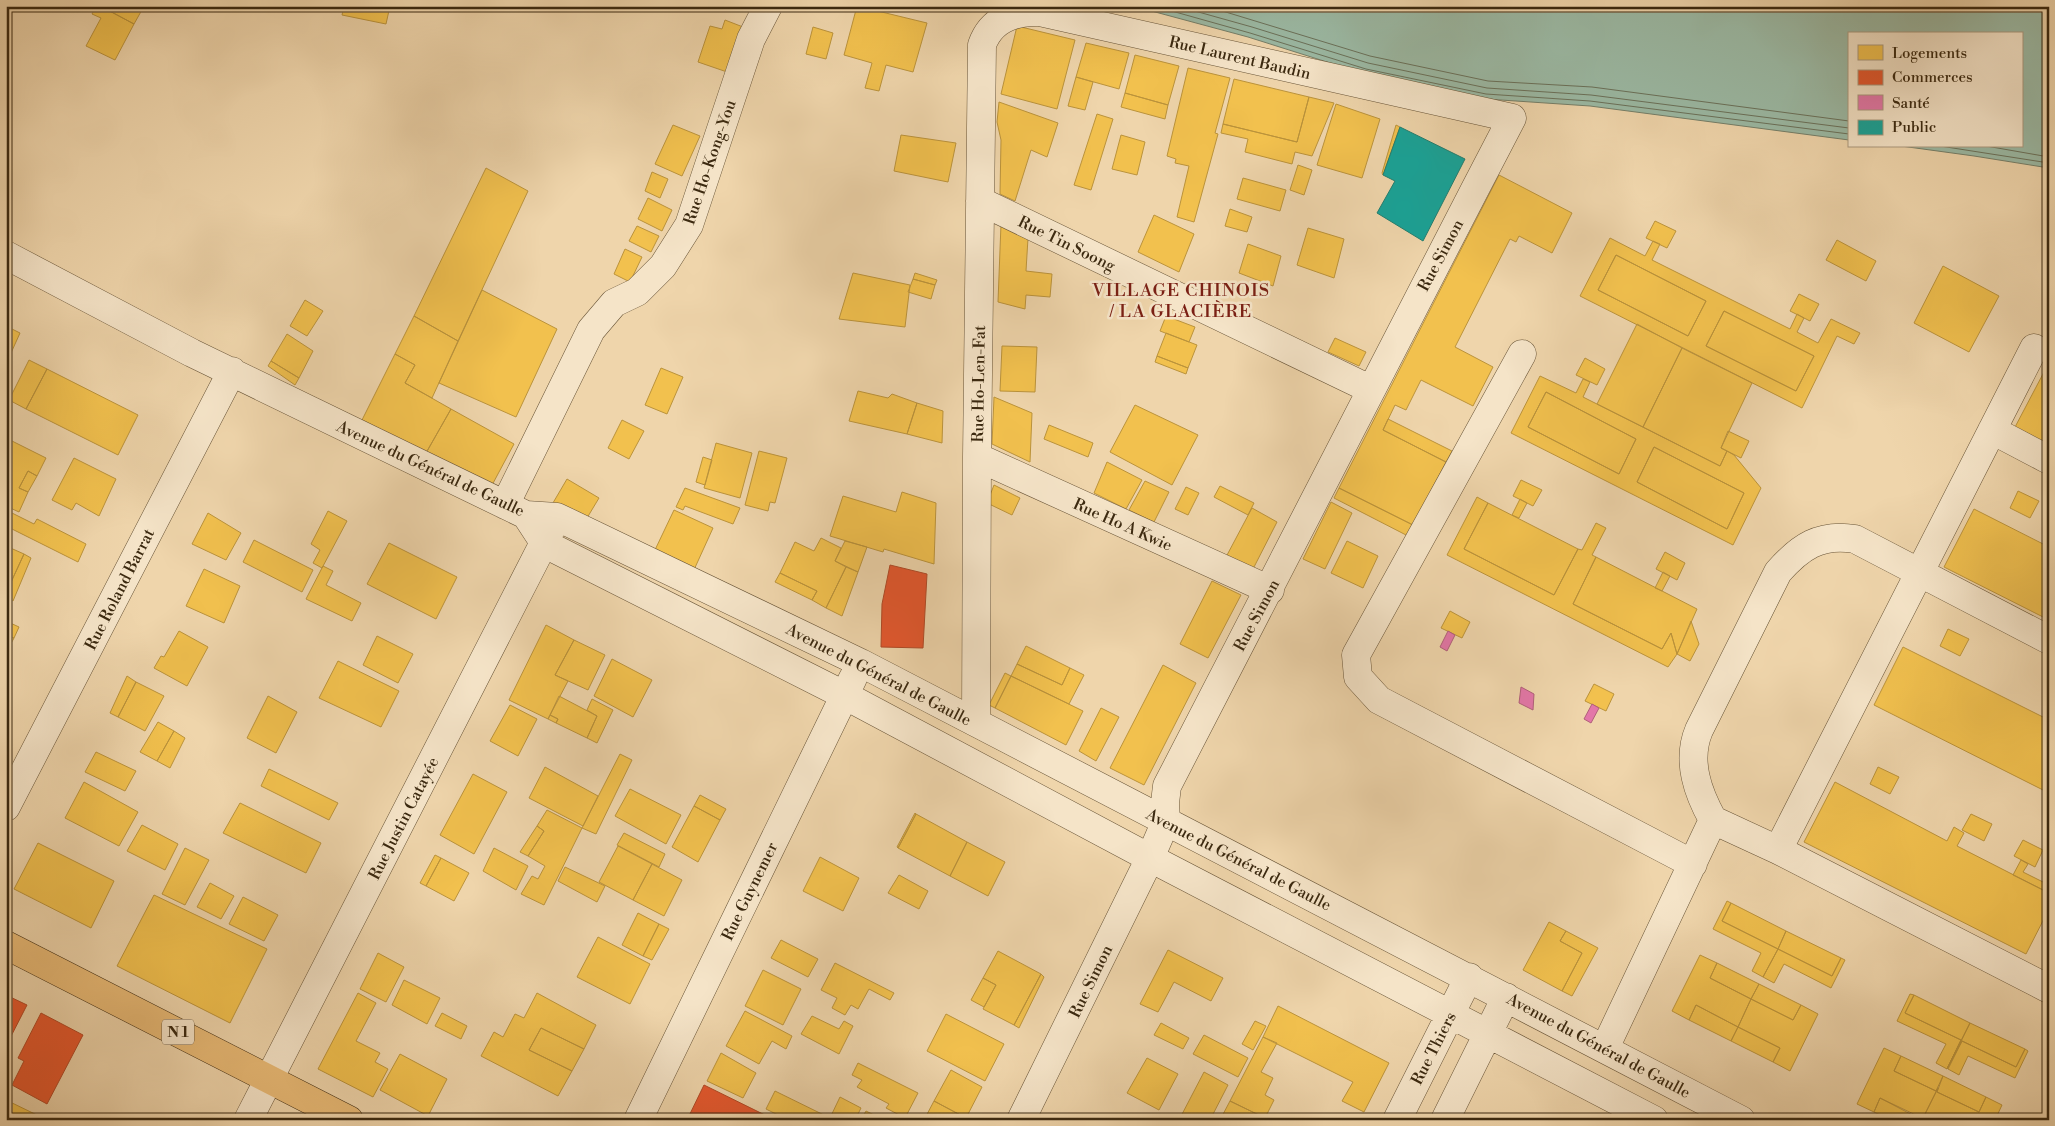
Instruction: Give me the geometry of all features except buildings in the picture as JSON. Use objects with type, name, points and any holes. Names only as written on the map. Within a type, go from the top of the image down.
[{"type":"main road","name":"N 1","points":[[6,945],[349,1120]]},
{"type":"street","name":"Rue Ho-Kong-You","points":[[516,510],[591,330],[614,303],[637,292],[663,266],[689,225],[751,39],[768,6]]},
{"type":"street","name":"Rue Laurent Baudin","points":[[982,45],[985,36],[996,23],[1012,15],[1017,9],[1050,14],[1512,118]]},
{"type":"street","name":"Rue Ho-Len-Fat","points":[[976,722],[976,457],[982,45]]},
{"type":"street","name":"Rue Simon","points":[[1021,1120],[1150,858],[1166,821],[1165,803],[1167,786],[1270,590],[1370,389],[1512,118]]},
{"type":"street","name":"Rue Tin Soong","points":[[980,201],[1370,389]]},
{"type":"street","name":"Avenue du Général de Gaulle","points":[[6,255],[192,353],[516,510],[557,516],[861,663],[1469,977],[1741,1120]]},
{"type":"street","points":[[1778,850],[2034,348]]},
{"type":"street","points":[[1522,354],[1356,656],[1358,677],[1379,700],[1693,864]]},
{"type":"street","name":"Rue Roland Barrat","points":[[6,807],[232,371]]},
{"type":"street","points":[[1992,430],[2049,460]]},
{"type":"street","name":"Rue Ho A Kwie","points":[[976,457],[1270,590]]},
{"type":"street","points":[[516,510],[545,544],[844,695],[1150,858],[1654,1120]]},
{"type":"street","name":"Rue Justin Catayée","points":[[248,1120],[545,544],[557,516]]},
{"type":"street","points":[[2046,982],[1714,820],[1696,782],[1693,754],[1695,740],[1778,572],[1792,556],[1818,541],[1842,537],[1855,539],[1920,571],[2049,640]]},
{"type":"street","name":"Rue Guynemer","points":[[638,1120],[861,663]]},
{"type":"street","points":[[1604,1048],[1714,820]]},
{"type":"street","name":"Rue Thiers","points":[[1396,1120],[1469,977]]},
{"type":"street","points":[[1445,1120],[1506,997]]},
{"type":"water","points":[[1133,6],[2049,6],[2049,168],[1916,148],[2022,148],[2022,32],[1848,32],[1848,140],[1590,106],[1486,99],[1365,74],[1248,37]]},
{"type":"district","name":"VILLAGE CHINOIS / LA GLACIÈRE","points":[[1181,300]]}]
